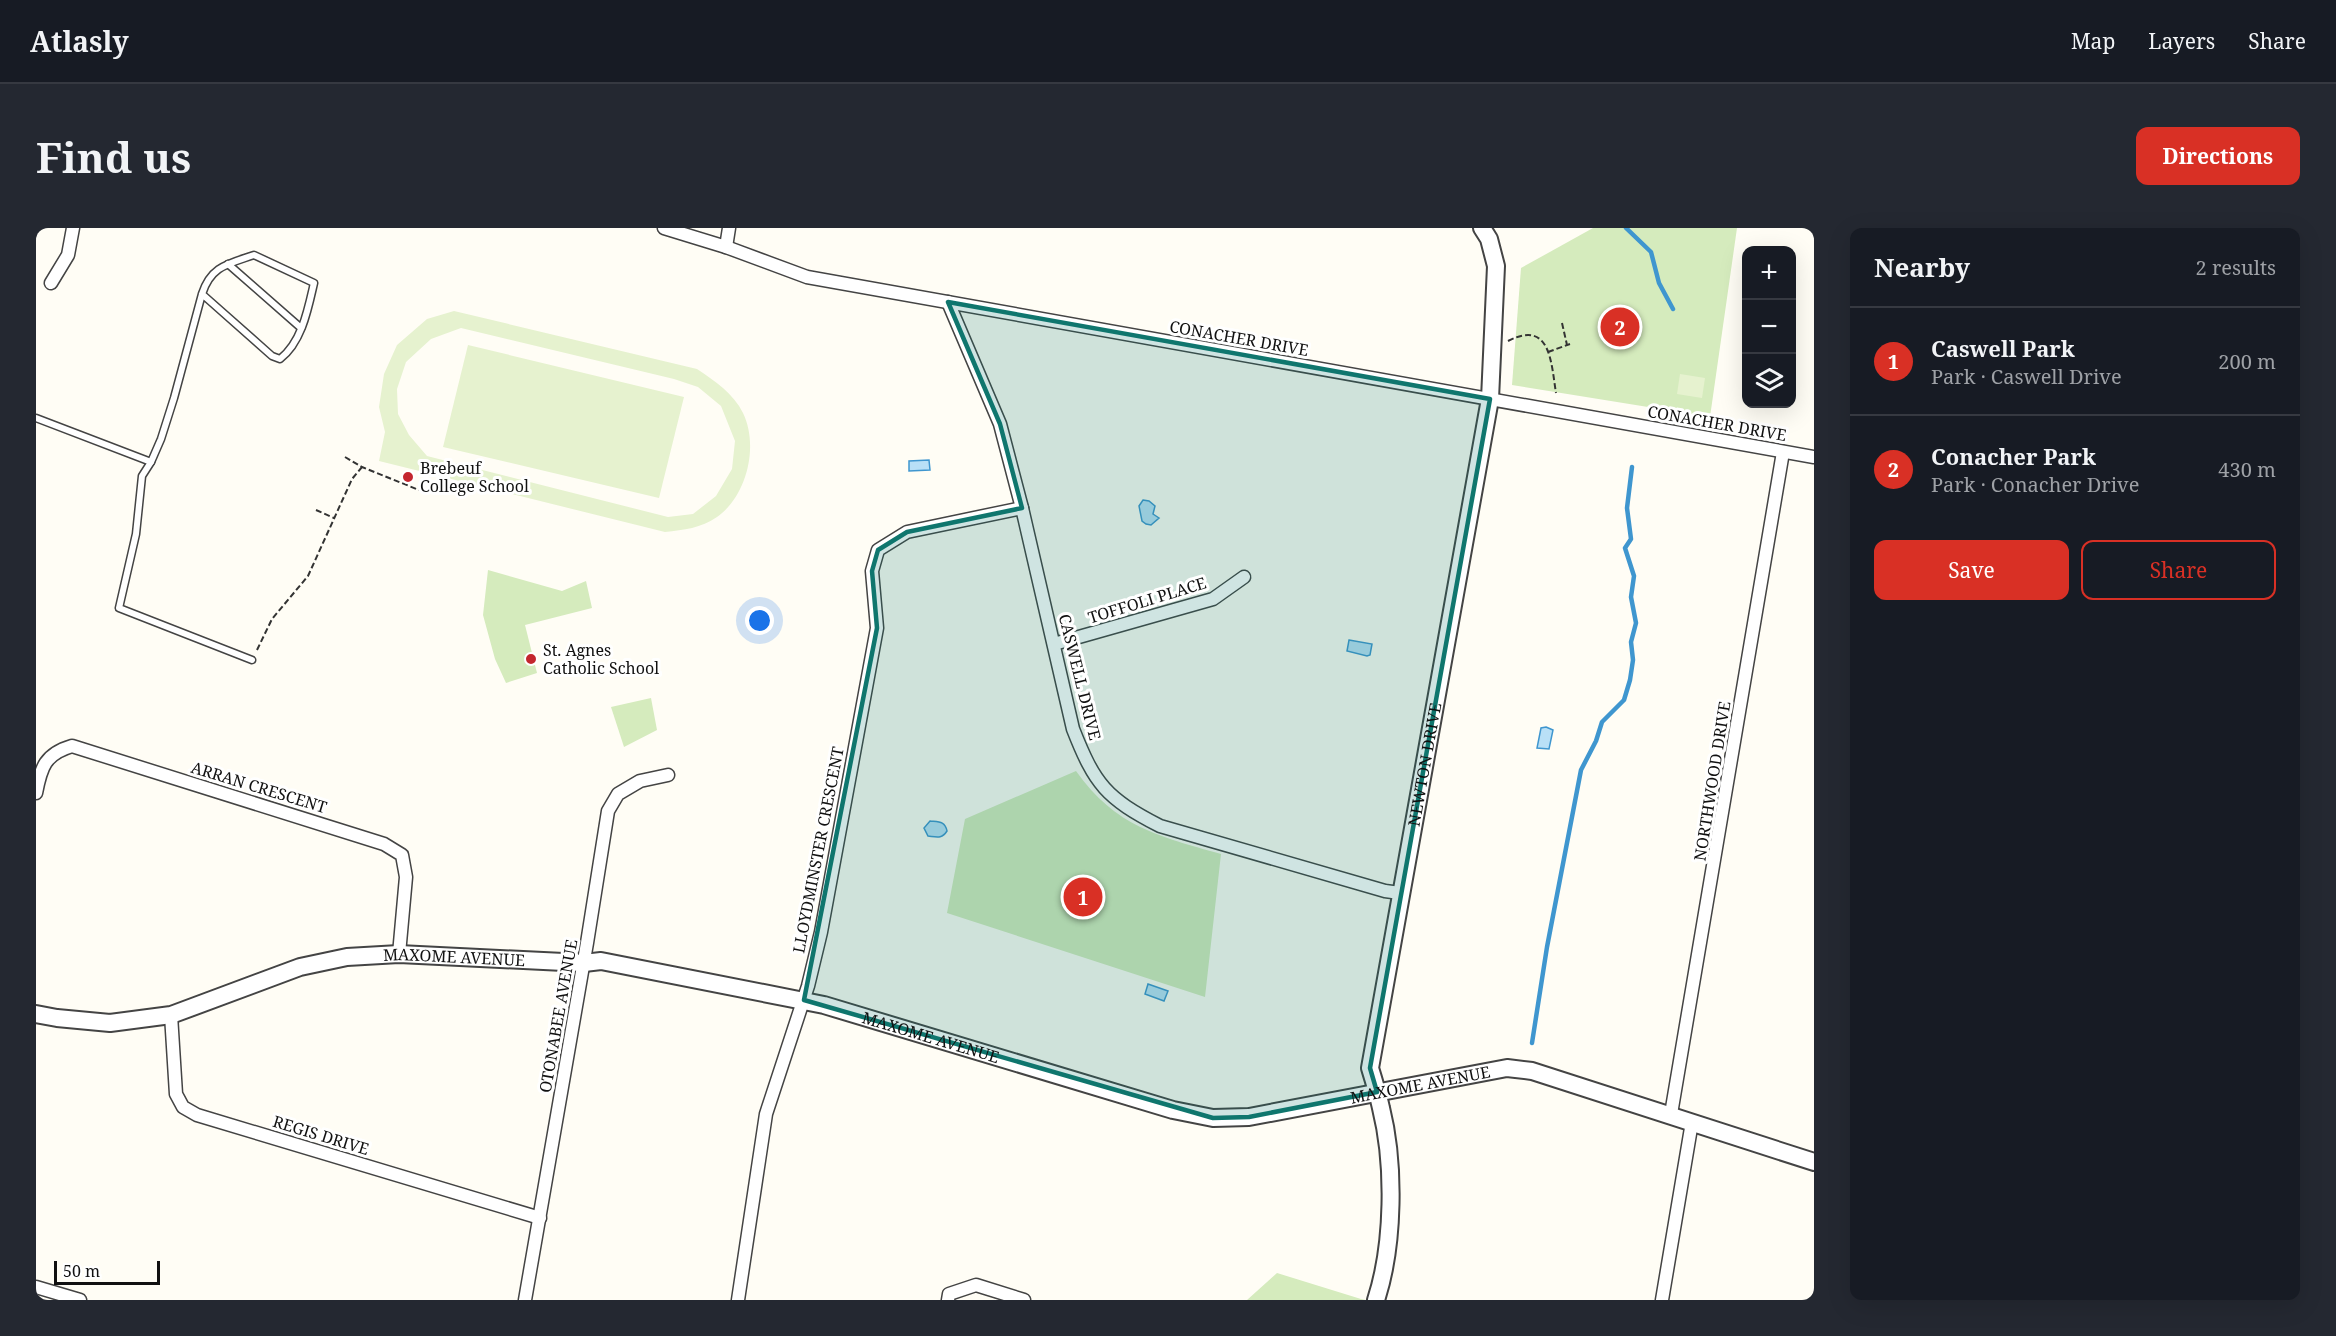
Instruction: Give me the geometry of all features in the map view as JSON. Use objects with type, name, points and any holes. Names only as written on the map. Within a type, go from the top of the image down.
[{"type":"street","points":[[51,283],[68,255],[73,228]]},
{"type":"street","name":"CONACHER DRIVE","points":[[664,228],[726,247],[807,277],[1814,457]]},
{"type":"street","points":[[726,247],[729,228]]},
{"type":"street","name":"NEWTON DRIVE","points":[[1376,1300],[1385,1256],[1390,1206],[1390,1177],[1382,1110],[1370,1068],[1490,399],[1497,273],[1493,253],[1482,228]]},
{"type":"street","name":"CASWELL DRIVE","points":[[948,302],[1000,424],[1022,508],[1073,729],[1086,762],[1103,789],[1131,810],[1160,826],[1385,891],[1400,893]]},
{"type":"street","name":"NORTHWOOD DRIVE","points":[[1671,1114],[1783,452]]},
{"type":"street","name":"LLOYDMINSTER CRESCENT","points":[[738,1300],[766,1114],[804,1000],[821,932],[877,628],[872,571],[878,550],[908,532],[1022,508]]},
{"type":"street","name":"TOFFOLI PLACE","points":[[1054,644],[1213,599],[1244,577]]},
{"type":"street","name":"ARRAN CRESCENT","points":[[36,793],[41,767],[57,750],[72,746],[384,844],[402,855],[405,877],[399,954]]},
{"type":"street","name":"OTONABEE AVENUE","points":[[525,1300],[608,811],[618,794],[640,781],[668,775]]},
{"type":"street","name":"MAXOME AVENUE","points":[[36,1014],[110,1023],[171,1015],[300,967],[347,957],[399,954],[584,963],[602,961],[804,1000],[1173,1110],[1213,1118],[1249,1117],[1507,1068],[1532,1071],[1814,1162]]},
{"type":"street","name":"REGIS DRIVE","points":[[171,1015],[176,1094],[183,1107],[197,1114],[540,1218]]},
{"type":"street","points":[[1662,1300],[1692,1122]]},
{"type":"street","points":[[948,1300],[949,1294],[976,1285],[1024,1300]]},
{"type":"street","points":[[36,1287],[80,1300]]},
{"type":"lane","points":[[202,294],[272,356],[280,359],[286,354],[306,319],[314,283],[254,255],[228,264],[207,278],[202,294],[174,398],[151,462],[142,476],[136,534],[119,608],[252,660]]},
{"type":"lane","points":[[228,264],[301,328]]},
{"type":"lane","points":[[36,418],[151,462]]},
{"type":"path","points":[[1548,352],[1569,344],[1562,323]]},
{"type":"path","points":[[1505,342],[1522,335],[1531,334],[1539,338],[1548,352],[1557,393]]},
{"type":"path","points":[[345,457],[362,467],[419,490]]},
{"type":"path","points":[[252,660],[273,619],[308,576],[352,479],[362,467]]},
{"type":"path","points":[[316,510],[334,518]]},
{"type":"highlighted area","points":[[948,302],[1490,399],[1370,1068],[1377,1092],[1249,1117],[1213,1118],[804,1000],[877,628],[872,571],[878,550],[907,532],[1022,508],[1000,424]]},
{"type":"green space","points":[[1593,228],[1737,228],[1710,417],[1512,385],[1521,268]]},
{"type":"green space","points":[[454,311],[697,369],[729,393],[739,406],[748,426],[750,455],[743,484],[736,497],[717,517],[705,524],[665,532],[379,461],[385,432],[379,407],[384,374],[397,345],[427,319]],"holes":[[[461,328],[674,379],[698,387],[721,406],[735,441],[732,469],[716,496],[693,514],[668,517],[427,456],[409,435],[398,414],[397,389],[406,362],[431,339]]]},
{"type":"green space","points":[[468,345],[684,397],[659,498],[443,447]]},
{"type":"green space","points":[[1680,374],[1705,378],[1702,398],[1677,394]]},
{"type":"green space","points":[[488,570],[562,591],[586,581],[592,608],[525,625],[537,673],[506,683],[495,659],[483,615]]},
{"type":"green space","points":[[651,698],[657,730],[624,747],[611,707]]},
{"type":"green space","points":[[1076,771],[1107,805],[1140,827],[1158,835],[1221,854],[1205,997],[947,913],[965,819]]},
{"type":"green space","points":[[1277,1273],[1361,1299],[1366,1300],[1247,1300]]},
{"type":"water","points":[[929,460],[930,470],[909,471],[909,461]]},
{"type":"water","points":[[1143,500],[1155,506],[1153,514],[1159,518],[1151,525],[1142,521],[1139,506]]},
{"type":"water","points":[[1349,640],[1372,644],[1370,655],[1347,651]]},
{"type":"water","points":[[1546,727],[1553,730],[1549,749],[1537,748],[1541,728]]},
{"type":"water","points":[[930,821],[943,824],[947,831],[945,834],[937,837],[928,836],[924,828]]},
{"type":"water","points":[[1148,984],[1168,991],[1164,1001],[1145,994]]},
{"type":"waterway","points":[[1626,228],[1651,252],[1659,283],[1673,309]]},
{"type":"waterway","points":[[1532,1043],[1547,947],[1581,770],[1596,741],[1602,722],[1624,700],[1630,680],[1633,660],[1631,642],[1636,623],[1631,597],[1634,576],[1625,548],[1631,539],[1627,508],[1632,467]]},
{"type":"place","name":"Conacher Park","points":[[1620,327]]},
{"type":"place","name":"Brebeuf College School","points":[[408,477]]},
{"type":"place","name":"St. Agnes Catholic School","points":[[531,659]]},
{"type":"place","name":"Caswell Park","points":[[1083,897]]}]
